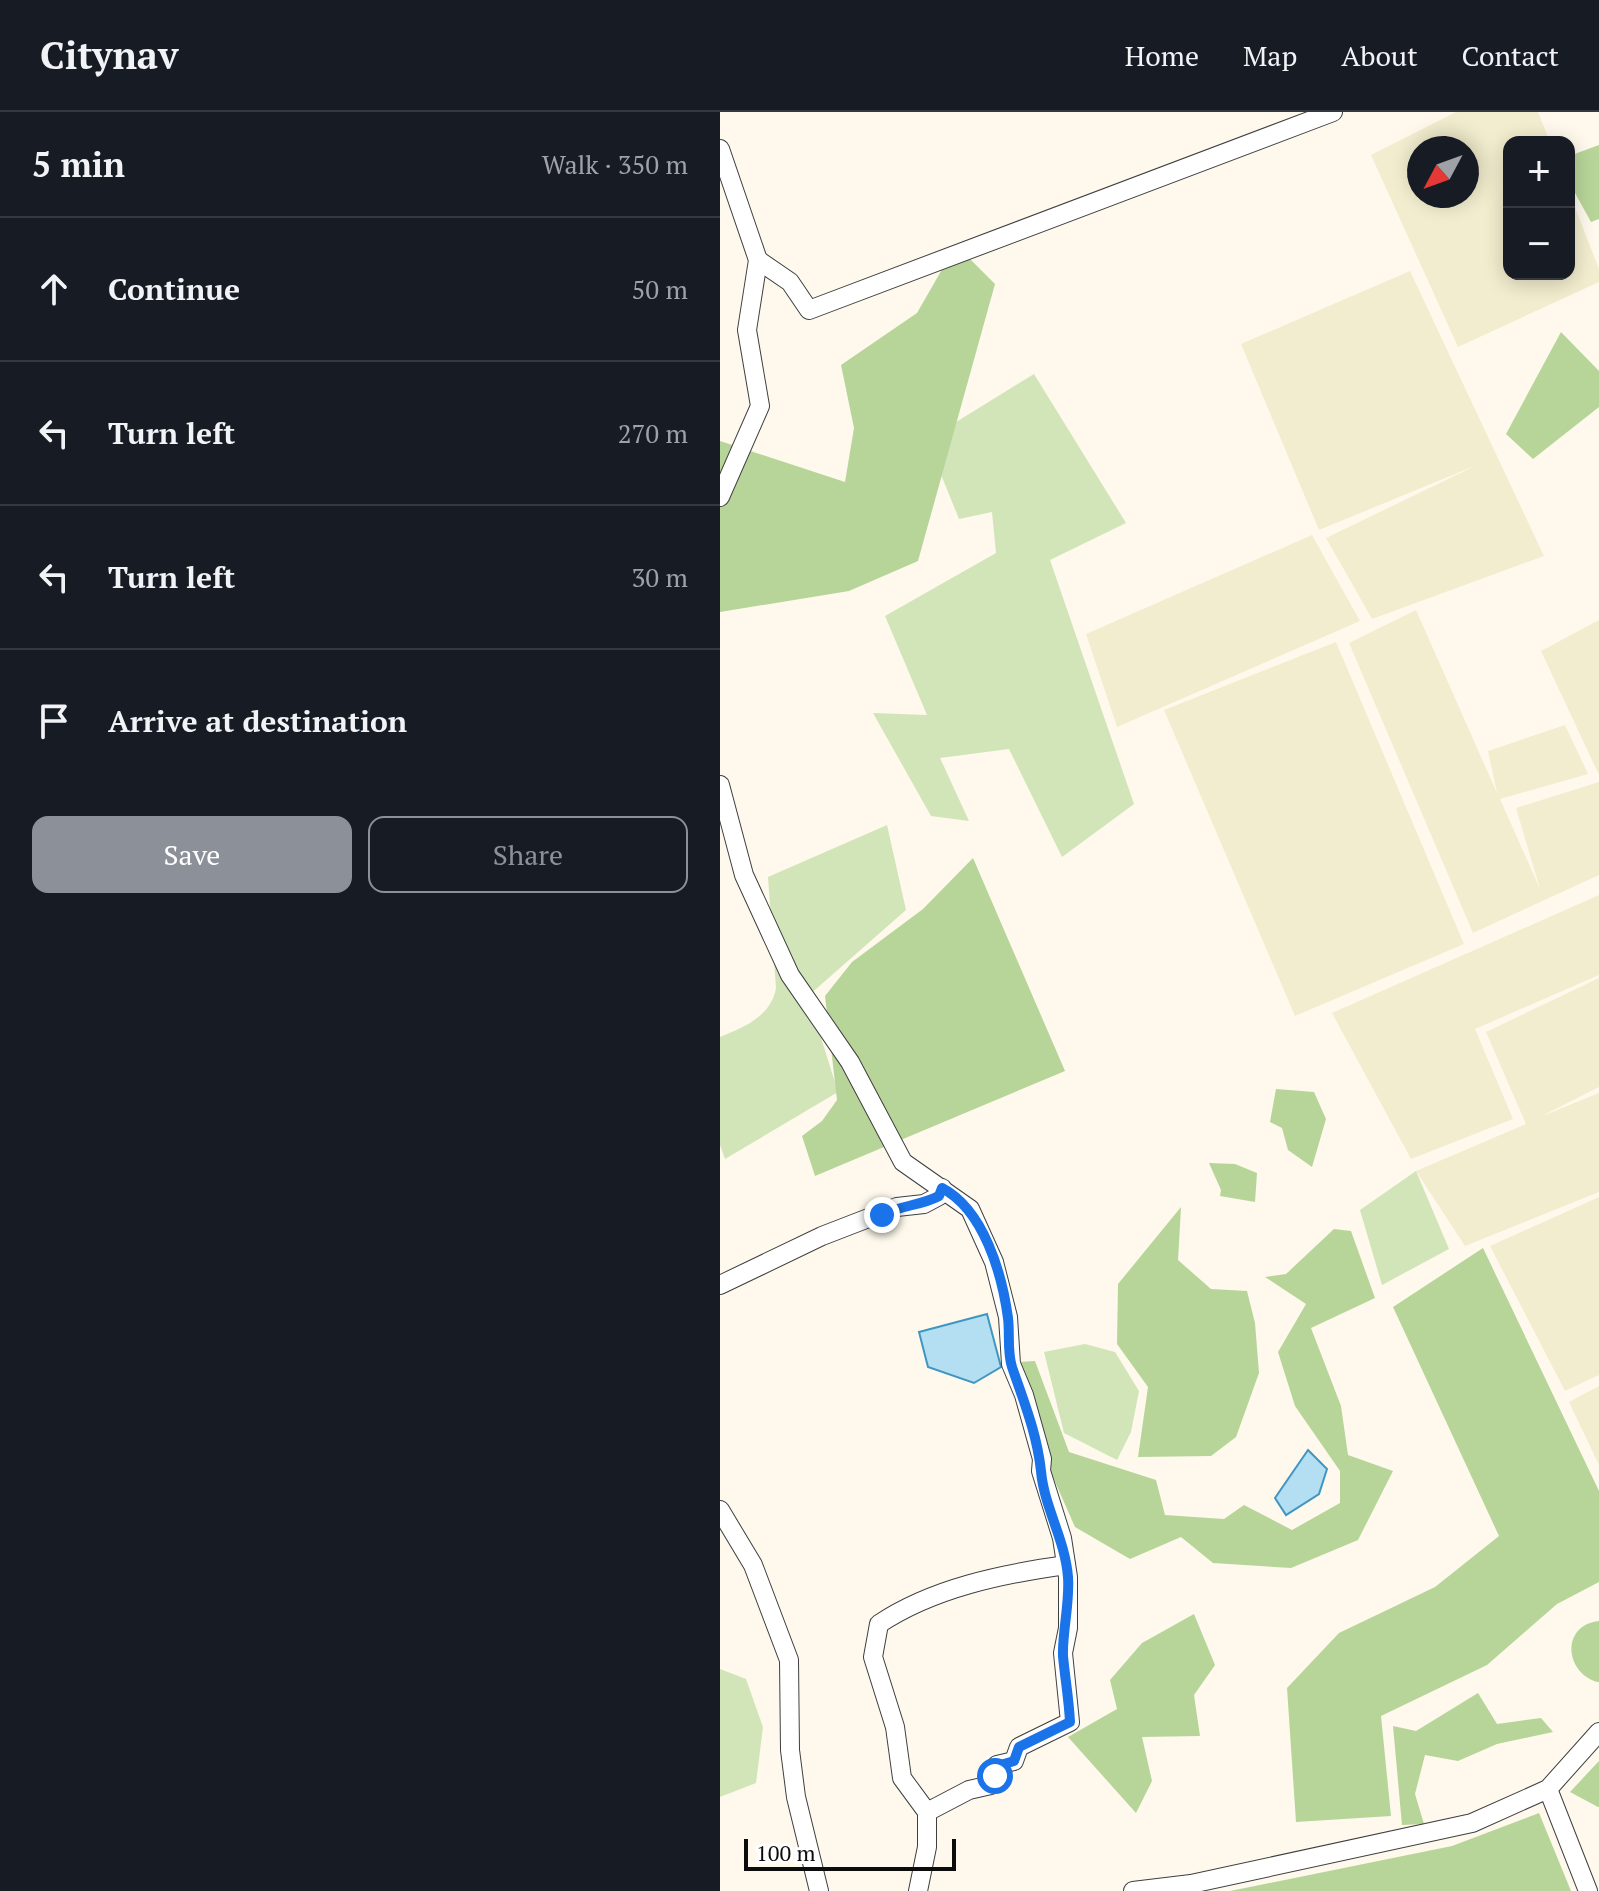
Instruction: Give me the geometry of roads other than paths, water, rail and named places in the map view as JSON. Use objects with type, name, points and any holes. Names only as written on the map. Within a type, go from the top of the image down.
[{"type":"street","points":[[758,260],[790,282],[809,310],[1333,112]]},
{"type":"street","points":[[720,149],[758,260],[747,330],[760,406],[720,497]]},
{"type":"street","points":[[720,785],[744,875],[790,975],[850,1062],[903,1162],[970,1209],[994,1262],[1008,1317],[1011,1364],[1036,1436],[1042,1459],[1041,1471],[1062,1538],[1068,1628],[1063,1653],[1070,1722],[1019,1747],[1014,1761],[997,1765],[991,1785],[969,1790],[927,1812]]},
{"type":"street","points":[[720,1285],[822,1236],[897,1207],[924,1204],[939,1196],[942,1188]]},
{"type":"street","points":[[720,1510],[753,1565],[789,1660],[790,1750],[796,1797],[819,1891]]},
{"type":"street","points":[[918,1891],[927,1847],[927,1812],[902,1778],[895,1727],[873,1657],[879,1624],[913,1601],[1018,1572],[1066,1565]]},
{"type":"street","points":[[1133,1891],[1191,1884],[1472,1823],[1548,1789],[1599,1732]]},
{"type":"street","points":[[1548,1789],[1588,1891]]},
{"type":"water","points":[[987,1314],[1001,1367],[974,1383],[928,1367],[919,1332]]},
{"type":"water","points":[[1308,1450],[1327,1469],[1319,1494],[1286,1515],[1275,1498]]}]
